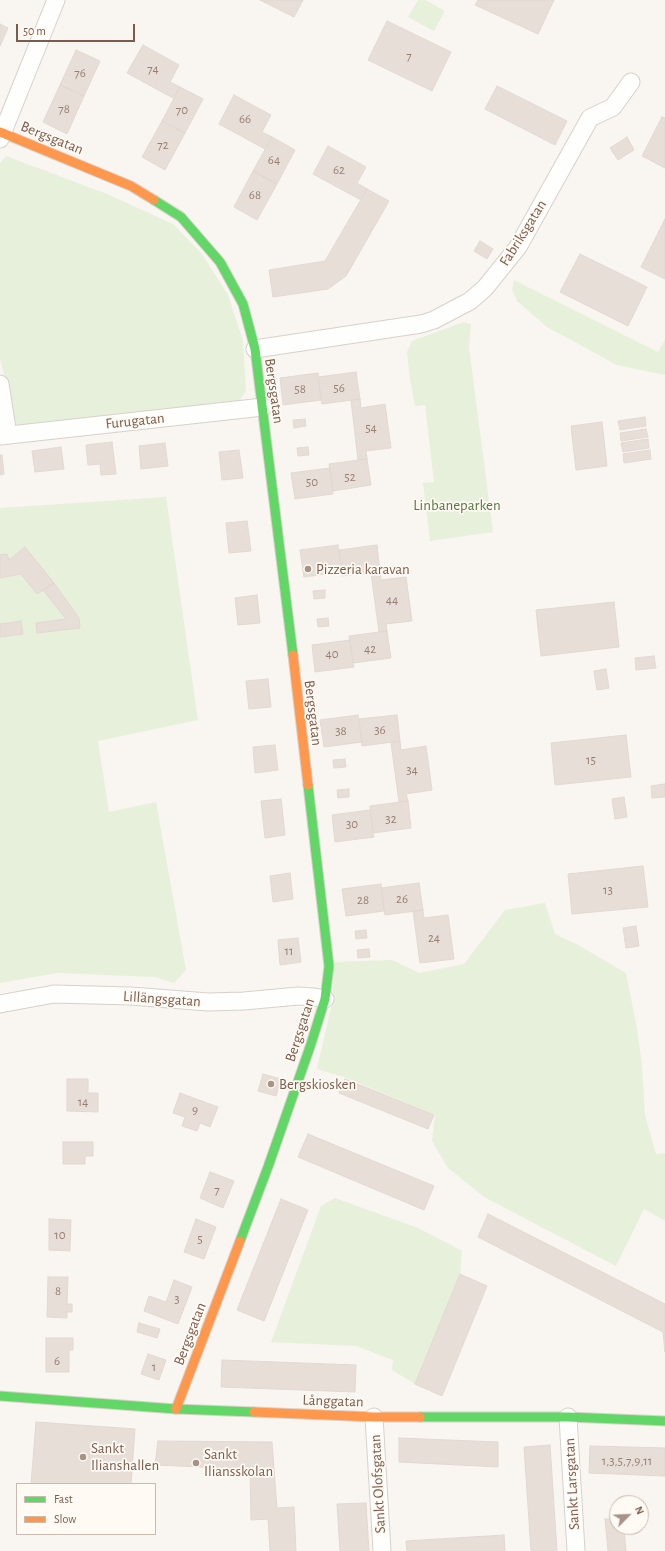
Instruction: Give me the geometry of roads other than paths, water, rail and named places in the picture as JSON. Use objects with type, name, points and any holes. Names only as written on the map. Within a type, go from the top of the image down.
[{"type":"street","points":[[1,135],[56,0]]},
{"type":"street","name":"Fabriksgatan","points":[[255,349],[421,324],[434,320],[470,300],[485,288],[518,247],[590,118],[613,107],[631,82]]},
{"type":"street","name":"Bergsgatan","points":[[1,135],[130,186],[181,217],[220,262],[243,304],[255,349],[263,406],[329,966],[325,999],[311,1044],[268,1167],[176,1409]]},
{"type":"street","name":"Furugatan","points":[[0,384],[4,436],[263,406]]},
{"type":"street","name":"Lillängsgatan","points":[[0,1004],[54,994],[131,996],[208,1002],[244,1001],[298,996],[325,999]]},
{"type":"street","name":"Långgatan","points":[[0,1396],[176,1409],[374,1416],[568,1417],[665,1421]]},
{"type":"street","name":"Sankt Olofsgatan","points":[[374,1416],[382,1551]]},
{"type":"street","name":"Sankt Larsgatan","points":[[568,1417],[576,1551]]},
{"type":"place","name":"Pizzeria karavan","points":[[308,569]]},
{"type":"place","name":"Bergskiosken","points":[[271,1084]]},
{"type":"place","name":"Sankt Ilianshallen","points":[[83,1457]]},
{"type":"place","name":"Sankt Iliansskolan","points":[[196,1463]]},
{"type":"park label","name":"Linbaneparken","points":[[457,505]]}]
